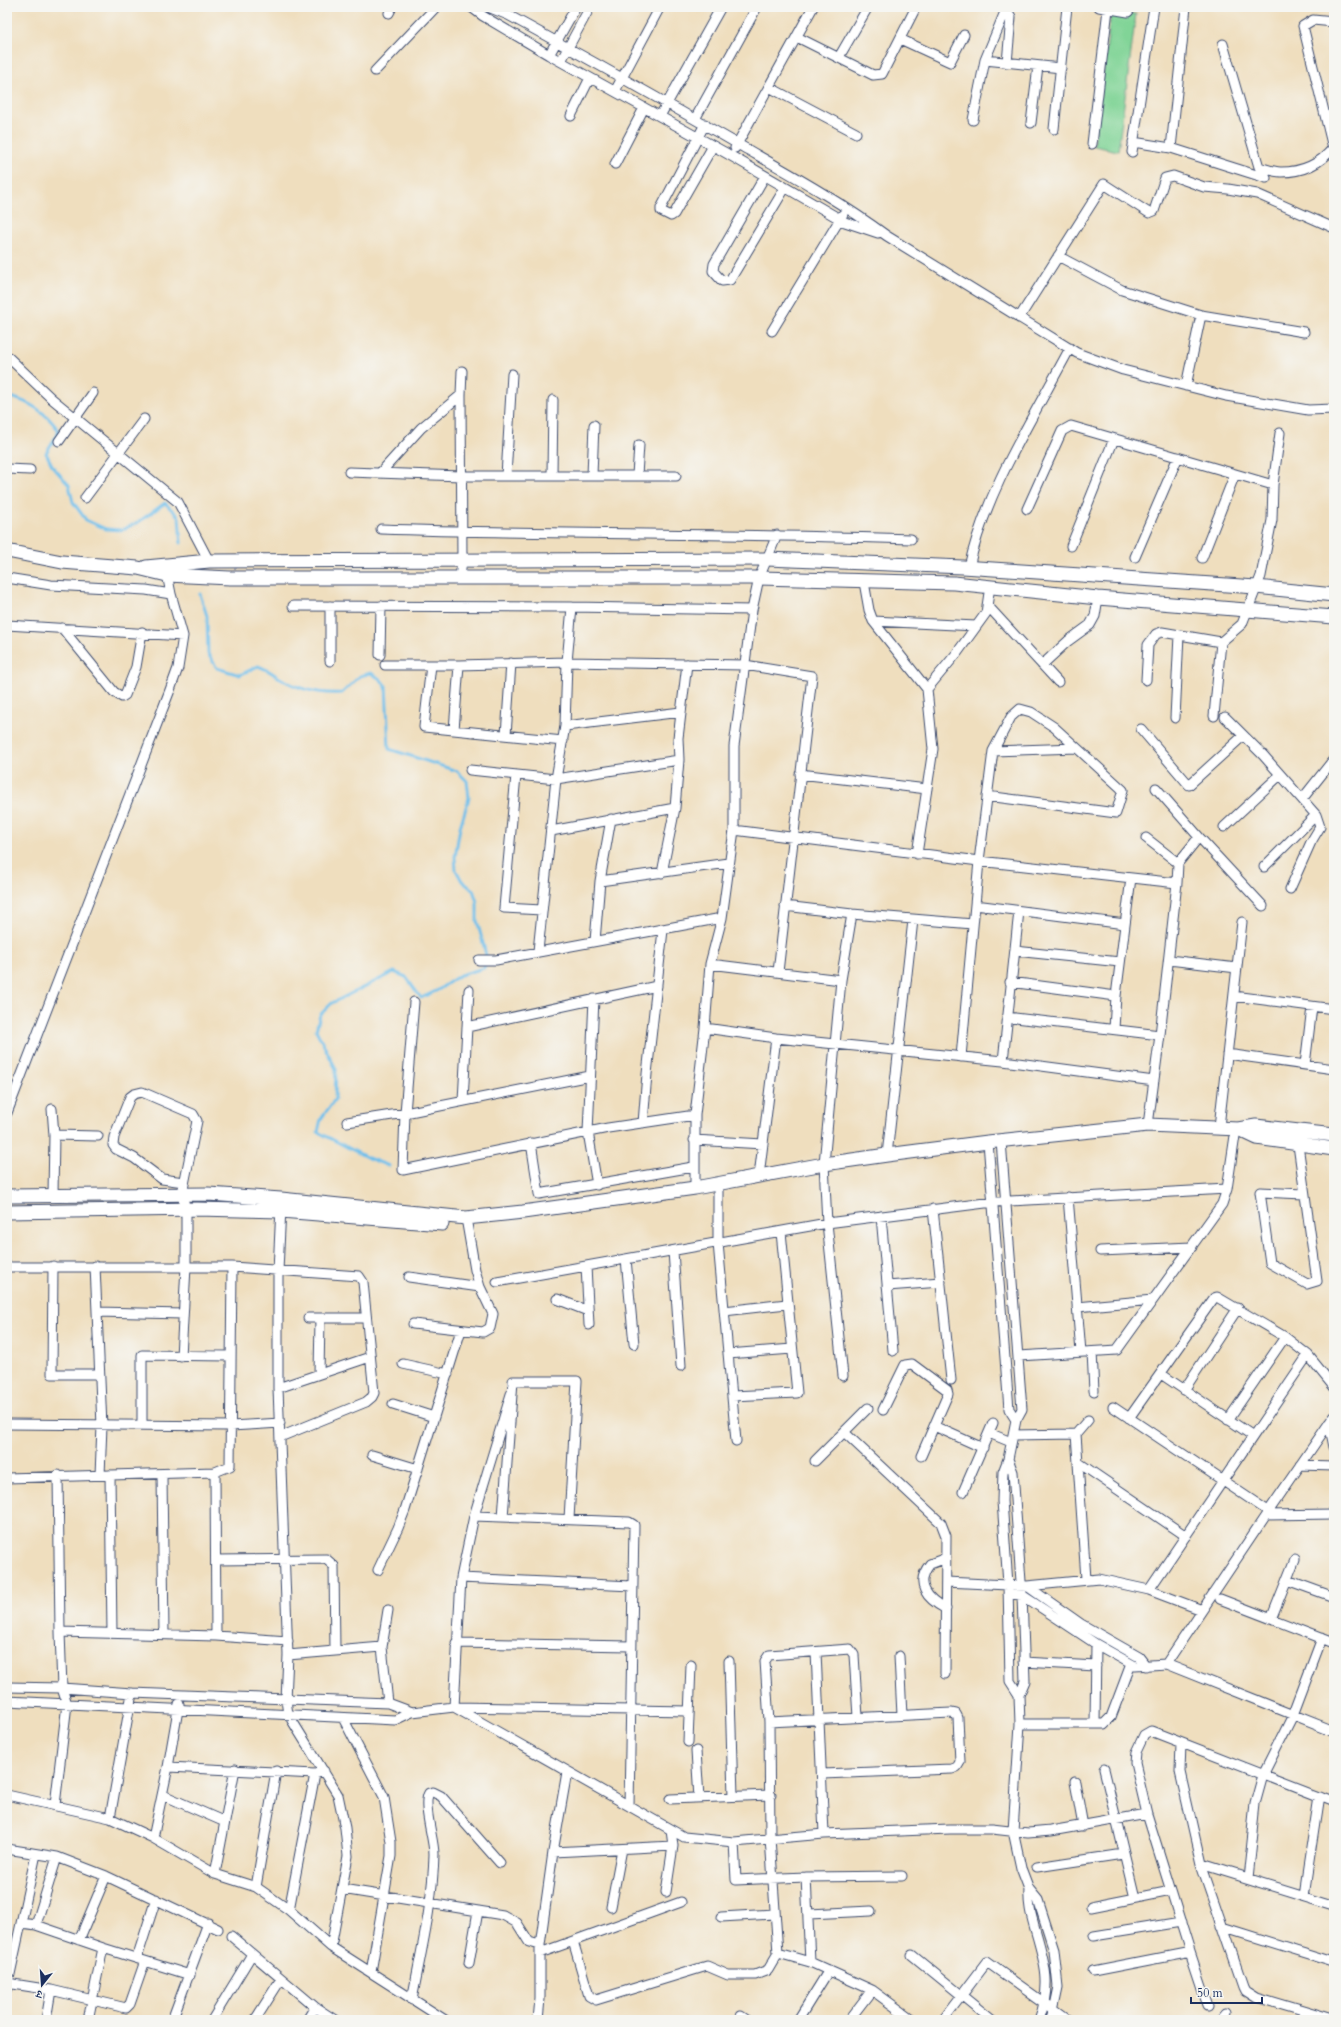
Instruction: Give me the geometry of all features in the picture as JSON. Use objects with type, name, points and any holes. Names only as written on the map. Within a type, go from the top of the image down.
[{"type":"street","points":[[375,72],[436,7]]},
{"type":"street","points":[[471,7],[482,16],[549,55],[731,156],[845,222],[887,236]]},
{"type":"street","points":[[488,7],[508,15],[705,124],[846,208],[887,236],[1077,353],[1123,370],[1226,396],[1308,410],[1334,409]]},
{"type":"street","points":[[549,55],[576,7]]},
{"type":"street","points":[[561,61],[590,7]]},
{"type":"street","points":[[615,91],[660,7]]},
{"type":"street","points":[[660,116],[721,7]]},
{"type":"street","points":[[695,119],[757,7]]},
{"type":"street","points":[[731,156],[813,7]]},
{"type":"street","points":[[838,58],[868,7]]},
{"type":"street","points":[[797,37],[873,75],[882,74],[916,7]]},
{"type":"street","points":[[1054,129],[1067,7]]},
{"type":"street","points":[[1092,144],[1104,8],[1128,12],[1132,7]]},
{"type":"street","points":[[1132,152],[1154,7]]},
{"type":"street","points":[[1171,148],[1186,7]]},
{"type":"street","points":[[973,120],[985,60],[1006,8]]},
{"type":"street","points":[[1006,8],[1011,17],[1007,62]]},
{"type":"street","points":[[1223,44],[1259,167],[1280,172],[1307,167],[1318,163],[1327,156],[1333,148],[1303,26],[1313,20],[1334,22]]},
{"type":"street","points":[[900,39],[950,62],[964,35]]},
{"type":"street","points":[[985,60],[1061,68]]},
{"type":"street","points":[[1032,123],[1038,66]]},
{"type":"street","points":[[571,116],[590,78]]},
{"type":"street","points":[[769,87],[856,134]]},
{"type":"street","points":[[614,164],[644,108]]},
{"type":"street","points":[[705,124],[661,208],[661,211],[664,214],[670,216],[674,214],[713,146]]},
{"type":"street","points":[[1133,142],[1171,148],[1266,178]]},
{"type":"street","points":[[765,176],[714,264],[713,271],[722,281],[730,280],[785,188]]},
{"type":"street","points":[[1019,318],[1104,184],[1149,213],[1154,211],[1165,178],[1169,176],[1204,187],[1228,189],[1256,194],[1334,228]]},
{"type":"street","points":[[772,330],[846,208]]},
{"type":"street","points":[[1058,256],[1122,290],[1201,314],[1304,332]]},
{"type":"street","points":[[1186,386],[1201,314]]},
{"type":"street","points":[[969,567],[972,553],[996,488],[1070,348]]},
{"type":"street","points":[[7,356],[75,418],[178,502],[209,561]]},
{"type":"street","points":[[460,578],[462,561],[462,371]]},
{"type":"street","points":[[506,476],[512,374]]},
{"type":"street","points":[[58,441],[93,393]]},
{"type":"street","points":[[381,472],[421,428],[462,395]]},
{"type":"street","points":[[552,475],[553,400]]},
{"type":"street","points":[[85,498],[144,419]]},
{"type":"street","points":[[592,475],[594,425]]},
{"type":"street","points":[[1027,509],[1062,431],[1071,426],[1273,484]]},
{"type":"street","points":[[1214,716],[1221,642],[1242,624],[1261,576],[1272,520],[1273,484],[1280,433]]},
{"type":"street","points":[[1071,546],[1114,439]]},
{"type":"street","points":[[638,475],[639,445]]},
{"type":"street","points":[[1135,557],[1178,457]]},
{"type":"street","points":[[7,469],[30,470]]},
{"type":"street","points":[[349,472],[461,476],[676,476]]},
{"type":"street","points":[[1202,558],[1235,474]]},
{"type":"street","points":[[382,529],[462,532],[777,535],[911,539]]},
{"type":"street","points":[[695,1188],[693,1167],[695,1115],[705,1028],[710,964],[722,918],[728,863],[734,830],[734,746],[752,610],[759,578],[777,535]]},
{"type":"street","points":[[7,551],[62,562],[166,569],[230,578],[675,580],[759,578],[864,582],[954,582],[1098,598],[1334,617]]},
{"type":"street","points":[[675,559],[675,580]]},
{"type":"street","points":[[166,569],[209,561],[767,559],[955,566],[1256,587],[1334,595]]},
{"type":"street","points":[[954,582],[955,566]]},
{"type":"street","points":[[7,1113],[178,668],[183,636],[166,569]]},
{"type":"street","points":[[7,578],[51,586],[146,590],[172,594]]},
{"type":"street","points":[[864,582],[869,610],[873,621],[927,689],[933,749],[917,854]]},
{"type":"street","points":[[927,689],[957,653],[986,613],[990,586]]},
{"type":"street","points":[[1042,665],[1068,640],[1090,626],[1095,616],[1098,598]]},
{"type":"street","points":[[986,605],[1058,682]]},
{"type":"street","points":[[293,606],[572,607],[752,610]]},
{"type":"street","points":[[330,606],[330,661]]},
{"type":"street","points":[[380,655],[381,606]]},
{"type":"street","points":[[538,952],[556,779],[566,726],[567,662],[572,607]]},
{"type":"street","points":[[873,621],[976,626]]},
{"type":"street","points":[[7,625],[142,632],[183,636]]},
{"type":"street","points":[[62,628],[114,692],[122,696],[125,695],[136,667],[142,632]]},
{"type":"street","points":[[1146,680],[1148,645],[1152,637],[1162,632],[1221,642]]},
{"type":"street","points":[[1175,718],[1179,635]]},
{"type":"street","points":[[385,665],[459,665],[567,662],[745,665],[812,676],[784,906],[778,972]]},
{"type":"street","points":[[506,735],[511,663]]},
{"type":"street","points":[[662,873],[675,808],[679,760],[678,738],[687,664]]},
{"type":"street","points":[[431,665],[424,727],[563,740]]},
{"type":"street","points":[[454,730],[459,665]]},
{"type":"street","points":[[961,1057],[979,861],[987,796],[993,751],[1011,716],[1020,708],[1031,712],[1054,727],[1123,790],[1116,813],[987,796]]},
{"type":"street","points":[[566,726],[681,712]]},
{"type":"street","points":[[1225,717],[1303,798],[1316,815],[1320,827],[1311,842],[1290,889]]},
{"type":"street","points":[[1141,729],[1189,785],[1243,736]]},
{"type":"street","points":[[993,751],[1077,748]]},
{"type":"street","points":[[1303,798],[1334,759]]},
{"type":"street","points":[[470,770],[556,779],[679,760]]},
{"type":"street","points":[[800,774],[927,789]]},
{"type":"street","points":[[516,775],[504,908],[542,910]]},
{"type":"street","points":[[1224,827],[1280,775]]},
{"type":"street","points":[[1156,788],[1263,906]]},
{"type":"street","points":[[551,831],[675,808]]},
{"type":"street","points":[[1264,867],[1316,815]]},
{"type":"street","points":[[595,941],[600,881],[611,819]]},
{"type":"street","points":[[734,830],[917,854],[1177,883]]},
{"type":"street","points":[[1148,1125],[1169,960],[1178,863],[1199,836]]},
{"type":"street","points":[[1146,838],[1178,863]]},
{"type":"street","points":[[600,881],[728,863]]},
{"type":"street","points":[[1114,1029],[1116,996],[1131,878]]},
{"type":"street","points":[[975,905],[1125,924]]},
{"type":"street","points":[[784,906],[913,920],[973,924]]},
{"type":"street","points":[[1003,1061],[1010,982],[1019,911]]},
{"type":"street","points":[[843,1376],[827,1224],[824,1164],[841,980],[852,914]]},
{"type":"street","points":[[479,960],[496,960],[722,918]]},
{"type":"street","points":[[887,1155],[913,920]]},
{"type":"street","points":[[1219,1127],[1242,922]]},
{"type":"street","points":[[644,1123],[647,1074],[663,930]]},
{"type":"street","points":[[1014,951],[1120,962]]},
{"type":"street","points":[[1169,960],[1237,968]]},
{"type":"street","points":[[710,964],[841,980]]},
{"type":"street","points":[[1010,982],[1116,996]]},
{"type":"street","points":[[467,1028],[657,986]]},
{"type":"street","points":[[463,1101],[469,990]]},
{"type":"street","points":[[1234,996],[1334,1009]]},
{"type":"street","points":[[594,999],[588,1132],[597,1185]]},
{"type":"street","points":[[414,1002],[402,1170],[588,1132],[695,1115]]},
{"type":"street","points":[[1305,1065],[1312,1007]]},
{"type":"street","points":[[1007,1016],[1160,1035]]},
{"type":"street","points":[[705,1028],[776,1038],[1003,1061],[1154,1081]]},
{"type":"street","points":[[759,1176],[776,1038]]},
{"type":"street","points":[[1227,1054],[1334,1069]]},
{"type":"street","points":[[347,1122],[405,1113],[590,1076]]},
{"type":"street","points":[[181,1356],[186,1267],[186,1210],[183,1188],[197,1121],[196,1116],[142,1092],[134,1094],[130,1097],[114,1137],[113,1145],[116,1149],[134,1158],[162,1179],[183,1188],[281,1205],[471,1222],[491,1220],[523,1212],[695,1188],[824,1164],[988,1142],[1148,1125],[1237,1129],[1256,1126],[1334,1135]]},
{"type":"street","points":[[52,1109],[54,1135],[53,1196]]},
{"type":"street","points":[[1237,1129],[1257,1138],[1298,1145],[1334,1148]]},
{"type":"street","points":[[1019,1356],[1117,1350],[1222,1204],[1227,1190],[1237,1129]]},
{"type":"street","points":[[54,1135],[98,1136]]},
{"type":"street","points":[[694,1140],[762,1144]]},
{"type":"street","points":[[1001,1141],[1022,1408],[1016,1420],[1008,1459],[1003,1472],[1002,1500],[1008,1584],[1010,1682],[1019,1695]]},
{"type":"street","points":[[988,1142],[1009,1409],[1016,1420]]},
{"type":"street","points":[[531,1143],[539,1194],[693,1167]]},
{"type":"street","points":[[1298,1145],[1317,1281],[1307,1284],[1270,1263],[1260,1192],[1304,1194]]},
{"type":"street","points":[[718,1184],[718,1243],[736,1441]]},
{"type":"street","points":[[7,1196],[53,1196],[183,1188]]},
{"type":"street","points":[[497,1282],[827,1224],[881,1216],[1006,1201],[1227,1190]]},
{"type":"street","points":[[1068,1197],[1081,1352]]},
{"type":"street","points":[[7,1212],[186,1210],[281,1205]]},
{"type":"street","points":[[281,1205],[278,1271],[278,1388],[288,1641],[286,1700],[288,1714],[320,1772],[338,1794],[345,1828],[348,1856],[330,1947]]},
{"type":"street","points":[[933,1210],[951,1380]]},
{"type":"street","points":[[881,1216],[893,1351]]},
{"type":"street","points":[[413,1324],[483,1332],[490,1328],[493,1323],[493,1314],[480,1287],[473,1262],[471,1222]]},
{"type":"street","points":[[732,1396],[797,1393],[781,1232]]},
{"type":"street","points":[[1100,1251],[1192,1246]]},
{"type":"street","points":[[672,1251],[681,1366]]},
{"type":"street","points":[[626,1259],[634,1344]]},
{"type":"street","points":[[53,1266],[52,1374],[99,1374]]},
{"type":"street","points":[[95,1266],[102,1426],[100,1475]]},
{"type":"street","points":[[586,1266],[588,1324]]},
{"type":"street","points":[[7,1267],[232,1267],[359,1276],[363,1282],[374,1393],[370,1400],[280,1437]]},
{"type":"street","points":[[7,1478],[58,1475],[215,1472],[230,1466],[232,1267]]},
{"type":"street","points":[[409,1277],[480,1287]]},
{"type":"street","points":[[887,1286],[941,1282]]},
{"type":"street","points":[[1129,1418],[1214,1298],[1221,1297],[1285,1337],[1308,1355],[1334,1387]]},
{"type":"street","points":[[557,1299],[588,1311]]},
{"type":"street","points":[[1077,1307],[1153,1300]]},
{"type":"street","points":[[724,1311],[787,1304]]},
{"type":"street","points":[[1184,1390],[1238,1308]]},
{"type":"street","points":[[97,1312],[184,1314]]},
{"type":"street","points":[[308,1318],[366,1318]]},
{"type":"street","points":[[319,1374],[320,1318]]},
{"type":"street","points":[[378,1570],[398,1528],[461,1330]]},
{"type":"street","points":[[1228,1420],[1285,1337]]},
{"type":"street","points":[[728,1354],[792,1349]]},
{"type":"street","points":[[1092,1352],[1094,1391]]},
{"type":"street","points":[[142,1424],[142,1355],[231,1356]]},
{"type":"street","points":[[1150,1590],[1252,1436],[1308,1355]]},
{"type":"street","points":[[278,1388],[370,1357]]},
{"type":"street","points":[[403,1364],[448,1374]]},
{"type":"street","points":[[883,1410],[902,1367],[905,1365],[912,1364],[948,1391],[921,1456]]},
{"type":"street","points":[[1161,1374],[1252,1436]]},
{"type":"street","points":[[503,1517],[513,1381],[577,1381],[569,1519]]},
{"type":"street","points":[[454,1707],[456,1699],[456,1643],[461,1578],[474,1516],[511,1394]]},
{"type":"street","points":[[393,1404],[434,1417]]},
{"type":"street","points":[[1113,1406],[1267,1513],[1334,1514]]},
{"type":"street","points":[[815,1461],[868,1408]]},
{"type":"street","points":[[1086,1579],[1076,1434],[1088,1420]]},
{"type":"street","points":[[1332,1420],[1334,1447]]},
{"type":"street","points":[[1166,1664],[1267,1513],[1332,1420]]},
{"type":"street","points":[[7,1424],[102,1426],[142,1424],[230,1426],[280,1423]]},
{"type":"street","points":[[963,1492],[994,1423]]},
{"type":"street","points":[[934,1426],[983,1448]]},
{"type":"street","points":[[844,1432],[941,1523],[946,1536],[945,1674]]},
{"type":"street","points":[[989,1433],[1012,1439],[1076,1434]]},
{"type":"street","points":[[372,1455],[418,1469]]},
{"type":"street","points":[[1008,1459],[1013,1472],[1024,1585],[1022,1595],[1025,1682],[1019,1695],[1020,1724],[1013,1831],[1018,1860],[1029,1889],[1038,1900],[1054,1950],[1058,1987],[1051,2020]]},
{"type":"street","points":[[1078,1463],[1186,1536]]},
{"type":"street","points":[[1300,1465],[1334,1466]]},
{"type":"street","points":[[215,1472],[217,1560],[216,1636]]},
{"type":"street","points":[[162,1474],[164,1634]]},
{"type":"street","points":[[55,1805],[67,1704],[62,1688],[58,1475]]},
{"type":"street","points":[[110,1475],[112,1633]]},
{"type":"street","points":[[474,1516],[629,1522],[634,1525],[629,1806]]},
{"type":"street","points":[[217,1560],[284,1558],[326,1559],[334,1566],[335,1651]]},
{"type":"street","points":[[946,1558],[930,1564],[925,1573],[924,1585],[925,1592],[931,1600],[946,1609]]},
{"type":"street","points":[[1271,1619],[1295,1559]]},
{"type":"street","points":[[461,1578],[632,1586]]},
{"type":"street","points":[[946,1582],[1024,1585],[1086,1579],[1109,1580],[1150,1590],[1202,1610]]},
{"type":"street","points":[[1287,1580],[1334,1597]]},
{"type":"street","points":[[1024,1585],[1081,1624],[1139,1657],[1146,1666]]},
{"type":"street","points":[[1008,1594],[1022,1595],[1096,1644],[1135,1666],[1166,1664],[1334,1731]]},
{"type":"street","points":[[1220,1598],[1334,1643]]},
{"type":"street","points":[[388,1610],[382,1647],[388,1703]]},
{"type":"street","points":[[60,1632],[216,1636],[288,1641]]},
{"type":"street","points":[[1247,1878],[1255,1804],[1262,1775],[1292,1715],[1322,1638]]},
{"type":"street","points":[[456,1643],[631,1646]]},
{"type":"street","points":[[1095,1724],[1096,1644]]},
{"type":"street","points":[[288,1655],[382,1647]]},
{"type":"street","points":[[573,1942],[589,1996],[596,2000],[707,1966],[728,1974],[755,1975],[768,1970],[778,1954],[770,1838],[771,1795],[764,1660],[769,1655],[850,1649],[854,1655],[858,1717]]},
{"type":"street","points":[[816,1652],[824,1834]]},
{"type":"street","points":[[899,1656],[902,1715]]},
{"type":"street","points":[[729,1661],[733,1796]]},
{"type":"street","points":[[1024,1662],[1096,1666]]},
{"type":"street","points":[[1020,1724],[1104,1724],[1111,1718],[1131,1664]]},
{"type":"street","points":[[688,1742],[691,1665]]},
{"type":"street","points":[[7,1688],[62,1688],[132,1693],[388,1703],[415,1711],[454,1707],[689,1711]]},
{"type":"street","points":[[110,1818],[131,1707],[132,1693]]},
{"type":"street","points":[[153,1838],[163,1795],[179,1708],[179,1694]]},
{"type":"street","points":[[7,1701],[179,1708],[395,1720],[415,1711]]},
{"type":"street","points":[[454,1707],[684,1837],[734,1842],[824,1834],[950,1829],[1013,1831],[1028,1833],[1083,1826],[1147,1814]]},
{"type":"street","points":[[768,1722],[951,1713],[956,1714],[958,1718],[960,1762],[952,1769],[822,1774]]},
{"type":"street","points":[[343,1718],[384,1797],[391,1842],[392,1856],[371,1972]]},
{"type":"street","points":[[1208,2006],[1147,1814],[1135,1763],[1136,1752],[1144,1735],[1151,1731],[1334,1802]]},
{"type":"street","points":[[1182,1744],[1180,1772],[1201,1864],[1245,1990],[1256,1997],[1333,2020]]},
{"type":"street","points":[[696,1751],[699,1798]]},
{"type":"street","points":[[168,1767],[320,1772]]},
{"type":"street","points":[[215,1874],[235,1769]]},
{"type":"street","points":[[1104,1769],[1123,1854],[1135,1898]]},
{"type":"street","points":[[256,1887],[276,1771]]},
{"type":"street","points":[[289,1910],[320,1772]]},
{"type":"street","points":[[538,2020],[543,1925],[553,1852],[567,1772]]},
{"type":"street","points":[[1075,1782],[1083,1826]]},
{"type":"street","points":[[412,2000],[429,1904],[434,1854],[426,1803],[429,1793],[433,1792],[441,1796],[500,1863]]},
{"type":"street","points":[[7,1795],[110,1818],[153,1838],[215,1874],[256,1887],[289,1910],[330,1947],[371,1972],[435,2018],[445,2020]]},
{"type":"street","points":[[163,1795],[225,1822]]},
{"type":"street","points":[[670,1799],[771,1795]]},
{"type":"street","points":[[1304,1895],[1319,1796]]},
{"type":"street","points":[[666,1892],[673,1846],[671,1830]]},
{"type":"street","points":[[734,1842],[736,1880],[806,1877],[902,1876]]},
{"type":"street","points":[[553,1852],[673,1846]]},
{"type":"street","points":[[7,1849],[57,1857],[106,1876],[218,1929]]},
{"type":"street","points":[[611,1907],[622,1849]]},
{"type":"street","points":[[36,1854],[22,1923],[7,1985],[51,1990],[128,2007],[156,1899]]},
{"type":"street","points":[[1037,1867],[1123,1854]]},
{"type":"street","points":[[36,1925],[57,1857]]},
{"type":"street","points":[[1201,1864],[1334,1904]]},
{"type":"street","points":[[79,1940],[106,1876]]},
{"type":"street","points":[[806,1877],[809,1914],[810,1962]]},
{"type":"street","points":[[342,1889],[509,1917],[517,1923],[529,1942],[541,1948],[562,1946],[681,1902]]},
{"type":"street","points":[[1029,1889],[1028,1903],[1047,1975],[1045,2004],[1040,2020]]},
{"type":"street","points":[[1092,1907],[1171,1891]]},
{"type":"street","points":[[468,1962],[478,1911]]},
{"type":"street","points":[[809,1914],[871,1911]]},
{"type":"street","points":[[722,1917],[776,1914]]},
{"type":"street","points":[[1094,1936],[1181,1922]]},
{"type":"street","points":[[22,1923],[36,1925],[103,1948],[190,1974]]},
{"type":"street","points":[[172,2020],[208,1923]]},
{"type":"street","points":[[1222,1927],[1334,1962]]},
{"type":"street","points":[[231,1936],[315,2007],[335,2020]]},
{"type":"street","points":[[88,2020],[91,1999],[103,1948]]},
{"type":"street","points":[[1093,1971],[1190,1952]]},
{"type":"street","points":[[212,2020],[252,1954]]},
{"type":"street","points":[[778,1954],[810,1962],[872,1990],[913,2020]]},
{"type":"street","points":[[912,1955],[992,2020]]},
{"type":"street","points":[[942,2020],[987,1962],[1068,2020]]},
{"type":"street","points":[[798,2020],[828,1970]]},
{"type":"street","points":[[256,2020],[281,1979]]},
{"type":"street","points":[[46,2020],[51,1990]]},
{"type":"street","points":[[849,2020],[872,1990]]},
{"type":"street","points":[[307,2020],[315,2007]]},
{"type":"green space","points":[[1111,12],[1136,14],[1118,151],[1094,146]]},
{"type":"waterway","points":[[7,396],[23,401],[36,408],[48,418],[59,431],[46,453],[53,467],[69,485],[73,502],[86,520],[106,529],[121,530],[137,523],[165,503],[179,517],[181,543]]},
{"type":"waterway","points":[[200,594],[207,616],[208,654],[217,668],[240,675],[258,666],[295,686],[318,692],[334,693],[342,693],[360,676],[371,673],[380,679],[386,686],[389,749],[457,771],[467,781],[469,798],[460,827],[455,857],[456,870],[462,881],[473,890],[477,902],[477,920],[486,955],[484,968],[460,975],[438,990],[421,998],[406,977],[394,972],[332,1003],[320,1015],[316,1030],[336,1069],[335,1099],[321,1119],[318,1132],[368,1158],[389,1166]]}]
